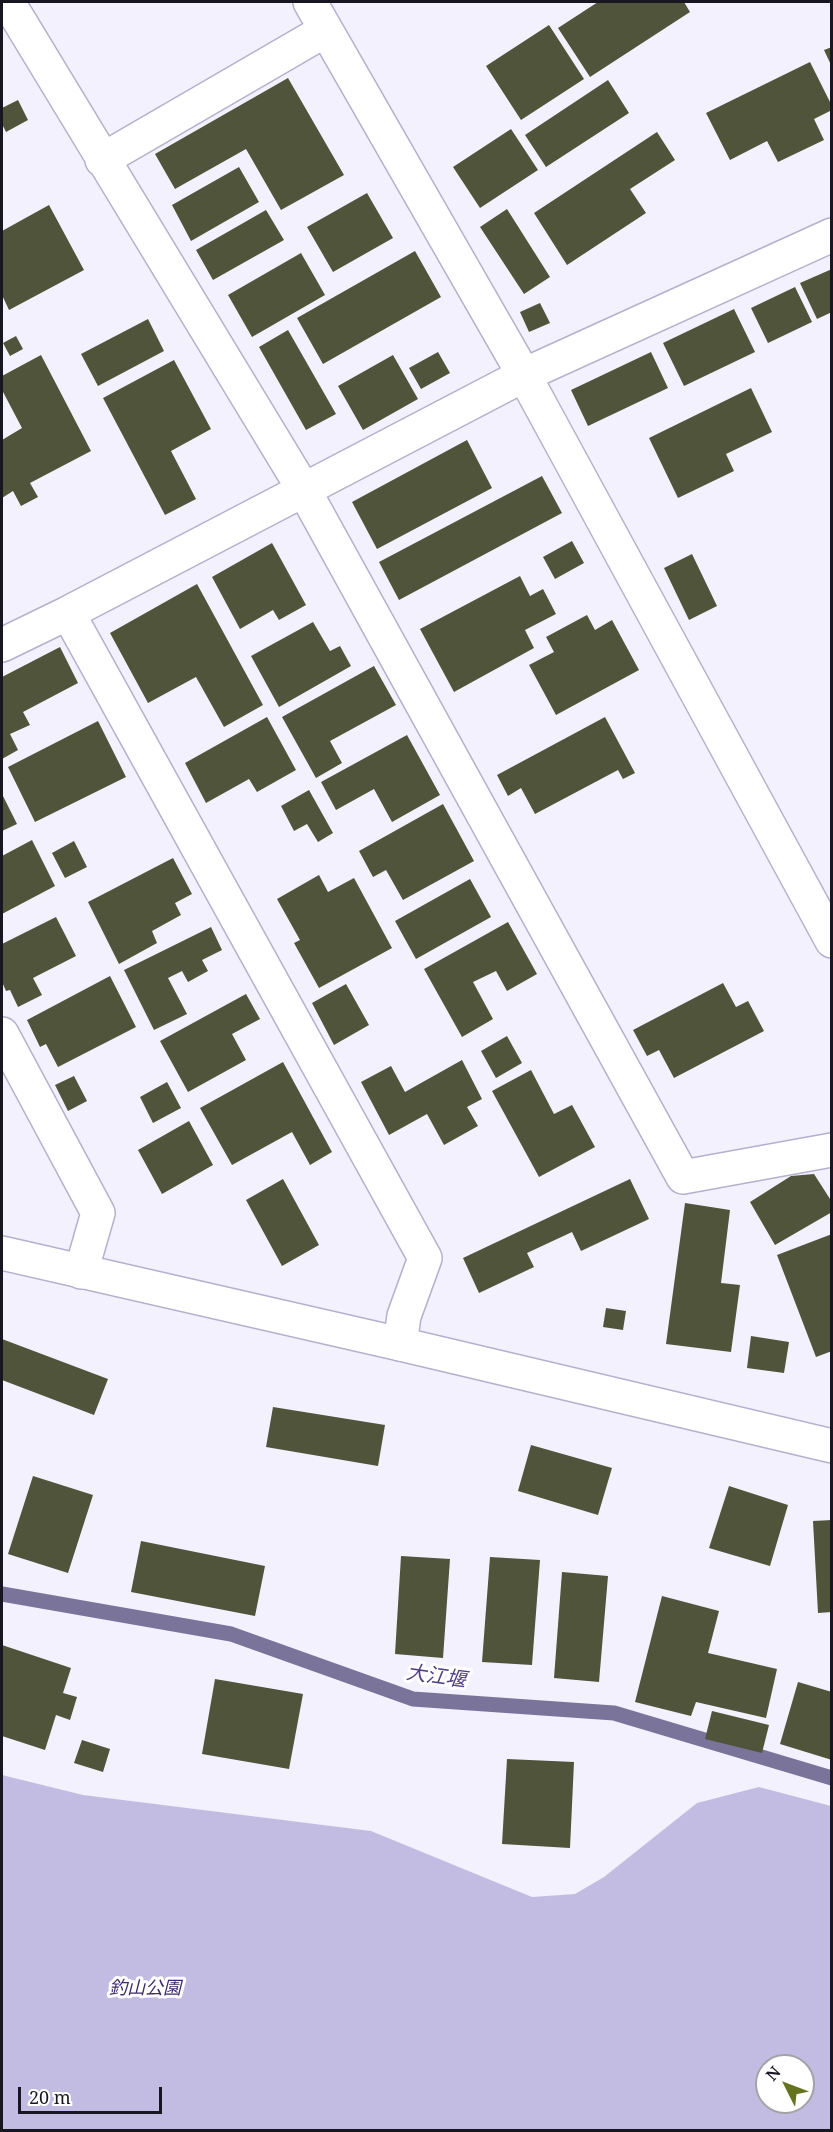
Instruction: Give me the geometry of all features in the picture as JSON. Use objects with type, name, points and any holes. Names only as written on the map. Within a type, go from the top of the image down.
[{"type":"street","points":[[8,2],[304,490],[683,1177],[831,1150]]},
{"type":"street","points":[[310,2],[524,375],[831,942]]},
{"type":"street","points":[[102,159],[326,30]]},
{"type":"street","points":[[2,645],[68,613],[524,375],[831,235]]},
{"type":"street","points":[[68,613],[425,1258],[404,1316],[400,1344]]},
{"type":"street","points":[[2,1034],[98,1213],[81,1272]]},
{"type":"street","points":[[2,1253],[831,1446]]},
{"type":"green space","name":"釣山公園","points":[[2,1775],[83,1795],[371,1831],[532,1897],[575,1894],[604,1877],[697,1803],[759,1787],[831,1806],[831,2130],[2,2130]]},
{"type":"building","points":[[598,2],[684,2],[690,12],[590,77],[558,28]]},
{"type":"building","points":[[549,25],[584,79],[521,120],[486,66]]},
{"type":"building","points":[[832,47],[832,67],[824,50]]},
{"type":"building","points":[[810,62],[832,106],[832,110],[814,119],[824,140],[778,162],[767,141],[730,160],[706,113]]},
{"type":"building","points":[[288,78],[344,175],[281,210],[246,149],[175,189],[155,154]]},
{"type":"building","points":[[608,80],[629,113],[546,167],[525,135]]},
{"type":"building","points":[[18,100],[28,120],[6,132],[2,124],[2,108]]},
{"type":"building","points":[[511,129],[538,170],[480,208],[453,167]]},
{"type":"building","points":[[657,132],[675,160],[630,189],[646,213],[567,265],[534,213]]},
{"type":"building","points":[[239,167],[259,202],[191,241],[172,205]]},
{"type":"building","points":[[367,193],[393,238],[333,272],[307,227]]},
{"type":"building","points":[[49,205],[84,270],[9,310],[2,295],[2,231]]},
{"type":"building","points":[[507,209],[550,277],[524,294],[480,227]]},
{"type":"building","points":[[266,210],[284,240],[213,280],[196,250]]},
{"type":"building","points":[[415,251],[441,297],[323,364],[297,318]]},
{"type":"building","points":[[301,253],[325,295],[252,337],[228,295]]},
{"type":"building","points":[[832,269],[832,312],[817,319],[800,283]]},
{"type":"building","points":[[795,287],[812,322],[768,343],[751,308]]},
{"type":"building","points":[[540,303],[550,323],[529,332],[520,312]]},
{"type":"building","points":[[734,309],[755,352],[684,386],[663,343]]},
{"type":"building","points":[[148,319],[164,351],[98,386],[81,354]]},
{"type":"building","points":[[288,330],[336,414],[306,430],[259,347]]},
{"type":"building","points":[[16,336],[23,349],[10,356],[3,343]]},
{"type":"building","points":[[438,352],[450,373],[421,389],[409,368]]},
{"type":"building","points":[[651,352],[668,388],[588,426],[571,390]]},
{"type":"building","points":[[41,355],[91,451],[30,483],[38,497],[21,506],[13,491],[2,498],[2,440],[22,428],[2,390],[2,376]]},
{"type":"building","points":[[393,355],[418,399],[363,430],[338,386]]},
{"type":"building","points":[[174,360],[211,429],[171,451],[196,499],[165,515],[103,398]]},
{"type":"building","points":[[751,388],[772,432],[726,454],[734,471],[678,498],[649,438]]},
{"type":"building","points":[[467,440],[492,488],[377,549],[352,502]]},
{"type":"building","points":[[542,476],[562,513],[399,600],[379,562]]},
{"type":"building","points":[[572,541],[584,563],[555,579],[543,557]]},
{"type":"building","points":[[272,543],[306,605],[279,620],[273,610],[240,629],[212,577]]},
{"type":"building","points":[[692,554],[717,606],[689,620],[664,568]]},
{"type":"building","points":[[520,576],[530,596],[543,589],[556,614],[525,630],[534,648],[454,692],[420,629]]},
{"type":"building","points":[[197,584],[263,705],[224,727],[196,677],[148,703],[110,633]]},
{"type":"building","points":[[587,615],[595,630],[612,620],[639,670],[556,715],[529,665],[554,652],[546,637]]},
{"type":"building","points":[[313,622],[330,651],[340,646],[351,666],[279,707],[251,656]]},
{"type":"building","points":[[60,647],[78,683],[23,712],[30,725],[10,734],[18,750],[2,759],[2,677]]},
{"type":"building","points":[[374,666],[396,705],[330,741],[342,763],[316,778],[282,717]]},
{"type":"building","points":[[267,717],[296,770],[257,792],[249,779],[206,803],[185,763]]},
{"type":"building","points":[[605,717],[635,773],[623,779],[618,770],[535,814],[521,788],[508,796],[497,775]]},
{"type":"building","points":[[98,721],[126,777],[35,822],[8,767]]},
{"type":"building","points":[[407,735],[440,795],[392,822],[374,789],[336,810],[321,782]]},
{"type":"building","points":[[309,790],[333,833],[318,842],[307,824],[294,831],[281,806]]},
{"type":"building","points":[[2,794],[17,824],[2,831]]},
{"type":"building","points":[[443,804],[474,861],[403,900],[386,870],[373,877],[359,851]]},
{"type":"building","points":[[32,840],[55,886],[2,914],[2,856]]},
{"type":"building","points":[[74,841],[87,867],[65,878],[52,853]]},
{"type":"building","points":[[173,858],[192,894],[175,903],[181,915],[152,931],[157,943],[119,964],[88,902]]},
{"type":"building","points":[[319,875],[328,892],[354,878],[392,948],[319,988],[294,943],[300,940],[277,899]]},
{"type":"building","points":[[470,879],[491,917],[416,959],[395,921]]},
{"type":"building","points":[[56,917],[76,956],[33,978],[42,995],[18,1007],[10,990],[6,991],[2,982],[2,944]]},
{"type":"building","points":[[508,922],[537,974],[507,991],[496,971],[473,982],[493,1019],[462,1037],[424,969]]},
{"type":"building","points":[[211,927],[222,950],[202,960],[208,971],[188,982],[182,971],[168,978],[187,1014],[154,1030],[124,970]]},
{"type":"building","points":[[110,976],[136,1027],[58,1067],[46,1044],[40,1047],[27,1020]]},
{"type":"building","points":[[723,983],[736,1007],[748,1001],[764,1031],[674,1078],[659,1050],[647,1056],[633,1030]]},
{"type":"building","points":[[346,984],[369,1025],[334,1045],[312,1003]]},
{"type":"building","points":[[246,994],[260,1019],[232,1034],[246,1060],[188,1092],[160,1041]]},
{"type":"building","points":[[507,1036],[522,1063],[496,1078],[481,1051]]},
{"type":"building","points":[[462,1060],[482,1099],[467,1107],[478,1126],[444,1145],[427,1114],[389,1135],[361,1082],[391,1066],[405,1092]]},
{"type":"building","points":[[283,1062],[332,1152],[310,1165],[292,1132],[232,1165],[200,1108]]},
{"type":"building","points":[[531,1070],[554,1114],[572,1105],[595,1147],[539,1177],[492,1091]]},
{"type":"building","points":[[74,1076],[87,1101],[68,1111],[55,1085]]},
{"type":"building","points":[[167,1082],[181,1108],[153,1123],[140,1097]]},
{"type":"building","points":[[189,1121],[213,1165],[162,1194],[138,1150]]},
{"type":"building","points":[[814,1174],[832,1202],[832,1212],[775,1245],[750,1202],[791,1176]]},
{"type":"building","points":[[283,1179],[319,1245],[282,1266],[246,1200]]},
{"type":"building","points":[[630,1179],[649,1219],[581,1251],[572,1232],[527,1253],[534,1267],[479,1293],[463,1258]]},
{"type":"building","points":[[685,1203],[730,1210],[721,1283],[740,1285],[731,1352],[666,1344]]},
{"type":"building","points":[[832,1234],[832,1351],[816,1357],[777,1255]]},
{"type":"building","points":[[606,1308],[626,1311],[623,1330],[603,1327]]},
{"type":"building","points":[[751,1336],[789,1342],[784,1373],[747,1368]]},
{"type":"building","points":[[2,1339],[108,1379],[94,1415],[2,1380]]},
{"type":"building","points":[[273,1407],[385,1425],[378,1466],[266,1447]]},
{"type":"building","points":[[531,1445],[612,1468],[598,1515],[518,1491]]},
{"type":"building","points":[[33,1476],[93,1495],[68,1573],[8,1554]]},
{"type":"building","points":[[729,1486],[788,1505],[770,1566],[709,1548]]},
{"type":"building","points":[[832,1520],[832,1612],[818,1613],[813,1521]]},
{"type":"building","points":[[141,1541],[265,1566],[255,1616],[131,1592]]},
{"type":"building","points":[[401,1556],[450,1559],[443,1658],[395,1654]]},
{"type":"building","points":[[490,1557],[540,1560],[532,1665],[482,1662]]},
{"type":"building","points":[[562,1572],[608,1576],[599,1682],[554,1678]]},
{"type":"building","points":[[662,1596],[719,1611],[708,1653],[777,1669],[766,1718],[696,1702],[691,1716],[635,1702]]},
{"type":"building","points":[[2,1645],[71,1668],[63,1693],[77,1697],[70,1720],[56,1715],[45,1750],[2,1736]]},
{"type":"building","points":[[215,1679],[303,1694],[289,1769],[202,1754]]},
{"type":"building","points":[[798,1682],[832,1692],[832,1760],[780,1744]]},
{"type":"building","points":[[712,1711],[769,1725],[762,1753],[705,1739]]},
{"type":"building","points":[[82,1740],[110,1749],[103,1772],[74,1763]]},
{"type":"building","points":[[507,1759],[574,1762],[570,1848],[502,1844]]},
{"type":"waterway","name":"大江堰","points":[[2,1594],[231,1634],[413,1699],[614,1713],[832,1778]]}]
